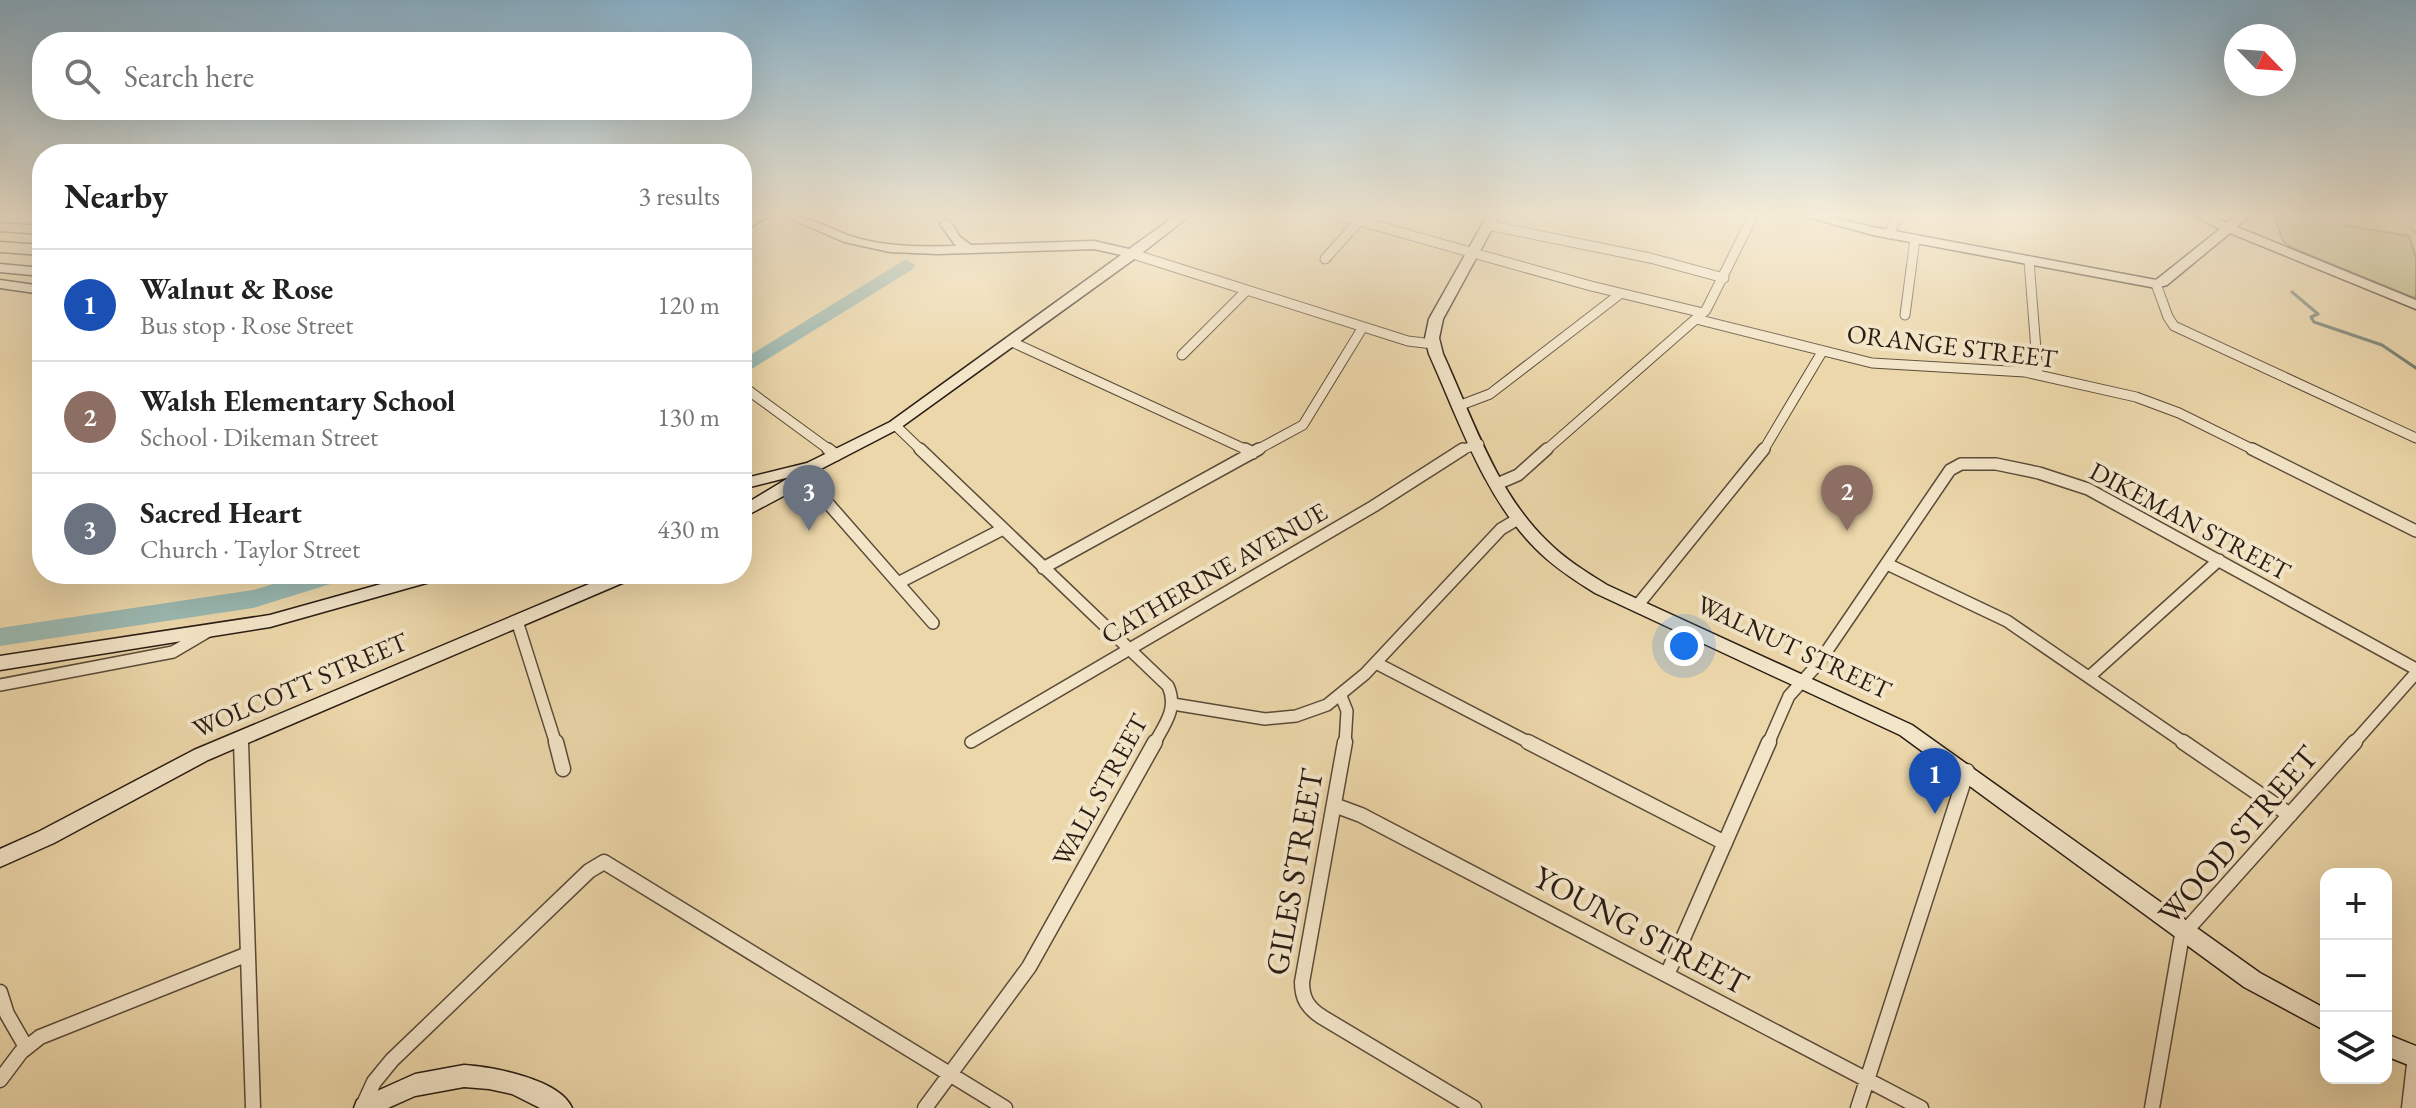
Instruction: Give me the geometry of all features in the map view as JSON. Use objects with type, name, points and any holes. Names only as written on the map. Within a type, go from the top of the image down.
[{"type":"main road","points":[[0,268],[32,271]]},
{"type":"main road","points":[[752,482],[812,467],[895,425],[1114,268]]},
{"type":"main road","points":[[1433,344],[1436,319],[1464,268]]},
{"type":"main road","points":[[2066,268],[2156,284],[2180,268]]},
{"type":"main road","points":[[2327,268],[2416,305]]},
{"type":"main road","points":[[0,284],[32,289]]},
{"type":"main road","name":"WALNUT STREET","points":[[1433,344],[1497,484],[1540,547],[1564,568],[1637,606],[1893,723],[1967,771],[2269,990],[2320,1018]]},
{"type":"main road","points":[[752,507],[788,487],[812,467]]},
{"type":"main road","points":[[0,663],[283,618],[403,584]]},
{"type":"main road","name":"WOLCOTT STREET","points":[[0,858],[47,837],[175,767],[604,584]]},
{"type":"main road","points":[[2392,1047],[2415,1057]]},
{"type":"main road","points":[[363,1108],[426,1082],[475,1076],[515,1082],[540,1093],[561,1108]]},
{"type":"street","points":[[1175,268],[1413,342],[1433,344]]},
{"type":"street","name":"ORANGE STREET","points":[[1525,268],[1822,352],[1879,364],[2003,370],[2038,375],[2161,405],[2416,531]]},
{"type":"street","points":[[1686,268],[1724,278]]},
{"type":"street","points":[[1497,484],[1518,475],[1699,316],[1729,268]]},
{"type":"street","points":[[1905,315],[1911,268]]},
{"type":"street","points":[[2030,268],[2038,375]]},
{"type":"street","points":[[2156,284],[2163,293],[2168,321],[2172,325],[2416,438]]},
{"type":"street","points":[[1182,355],[1246,291]]},
{"type":"street","points":[[1461,405],[1490,394],[1620,294]]},
{"type":"street","points":[[1043,568],[1306,422],[1363,327]]},
{"type":"street","points":[[1012,342],[1253,453]]},
{"type":"street","points":[[1637,606],[1757,461],[1822,352]]},
{"type":"street","points":[[752,393],[836,455]]},
{"type":"street","name":"WALL STREET","points":[[895,425],[1171,690],[1173,704],[1029,967],[925,1108]]},
{"type":"street","name":"CATHERINE AVENUE","points":[[971,742],[1374,506],[1460,450],[1479,444]]},
{"type":"street","name":"DIKEMAN STREET","points":[[1667,975],[1789,696],[1818,664],[1950,470],[1959,463],[1971,460],[2072,482],[2219,560],[2416,671]]},
{"type":"street","points":[[812,467],[812,485],[933,623]]},
{"type":"street","points":[[1173,704],[1240,717],[1273,719],[1316,710],[1341,696],[1376,663],[1501,529],[1518,519]]},
{"type":"street","points":[[898,583],[1003,529]]},
{"type":"street","points":[[2089,677],[2219,560]]},
{"type":"street","points":[[1887,564],[1995,614],[2290,815]]},
{"type":"street","points":[[517,621],[543,695],[563,769]]},
{"type":"street","points":[[0,685],[173,652],[207,631]]},
{"type":"street","points":[[1376,663],[1725,843]]},
{"type":"street","name":"WOOD STREET","points":[[2152,1108],[2173,973],[2179,941],[2185,931],[2416,671]]},
{"type":"street","name":"GILES STREET","points":[[1341,696],[1347,711],[1348,726],[1302,982],[1304,1002],[1328,1021],[1474,1108]]},
{"type":"street","points":[[241,738],[253,1108]]},
{"type":"street","points":[[1858,1108],[1967,771]]},
{"type":"street","name":"YOUNG STREET","points":[[1334,805],[1361,815],[1921,1108]]},
{"type":"street","points":[[363,1108],[374,1082],[392,1060],[601,863],[611,864],[1005,1108]]},
{"type":"street","points":[[0,1080],[26,1047],[53,1032],[248,954]]},
{"type":"street","points":[[0,992],[7,1014],[26,1047]]},
{"type":"street","points":[[2409,1108],[2415,1057]]},
{"type":"shaded area","points":[[2340,268],[2416,268],[2414,298]]},
{"type":"waterway","points":[[752,363],[902,268]]},
{"type":"waterway","points":[[2292,292],[2318,314],[2311,317],[2314,322],[2382,345],[2416,368]]},
{"type":"waterway","points":[[0,637],[253,599],[306,584]]},
{"type":"place","name":"Sacred Heart","points":[[809,531]]},
{"type":"place","name":"Walsh Elementary School","points":[[1847,531]]},
{"type":"place","name":"Walnut & Rose","points":[[1935,814]]}]
